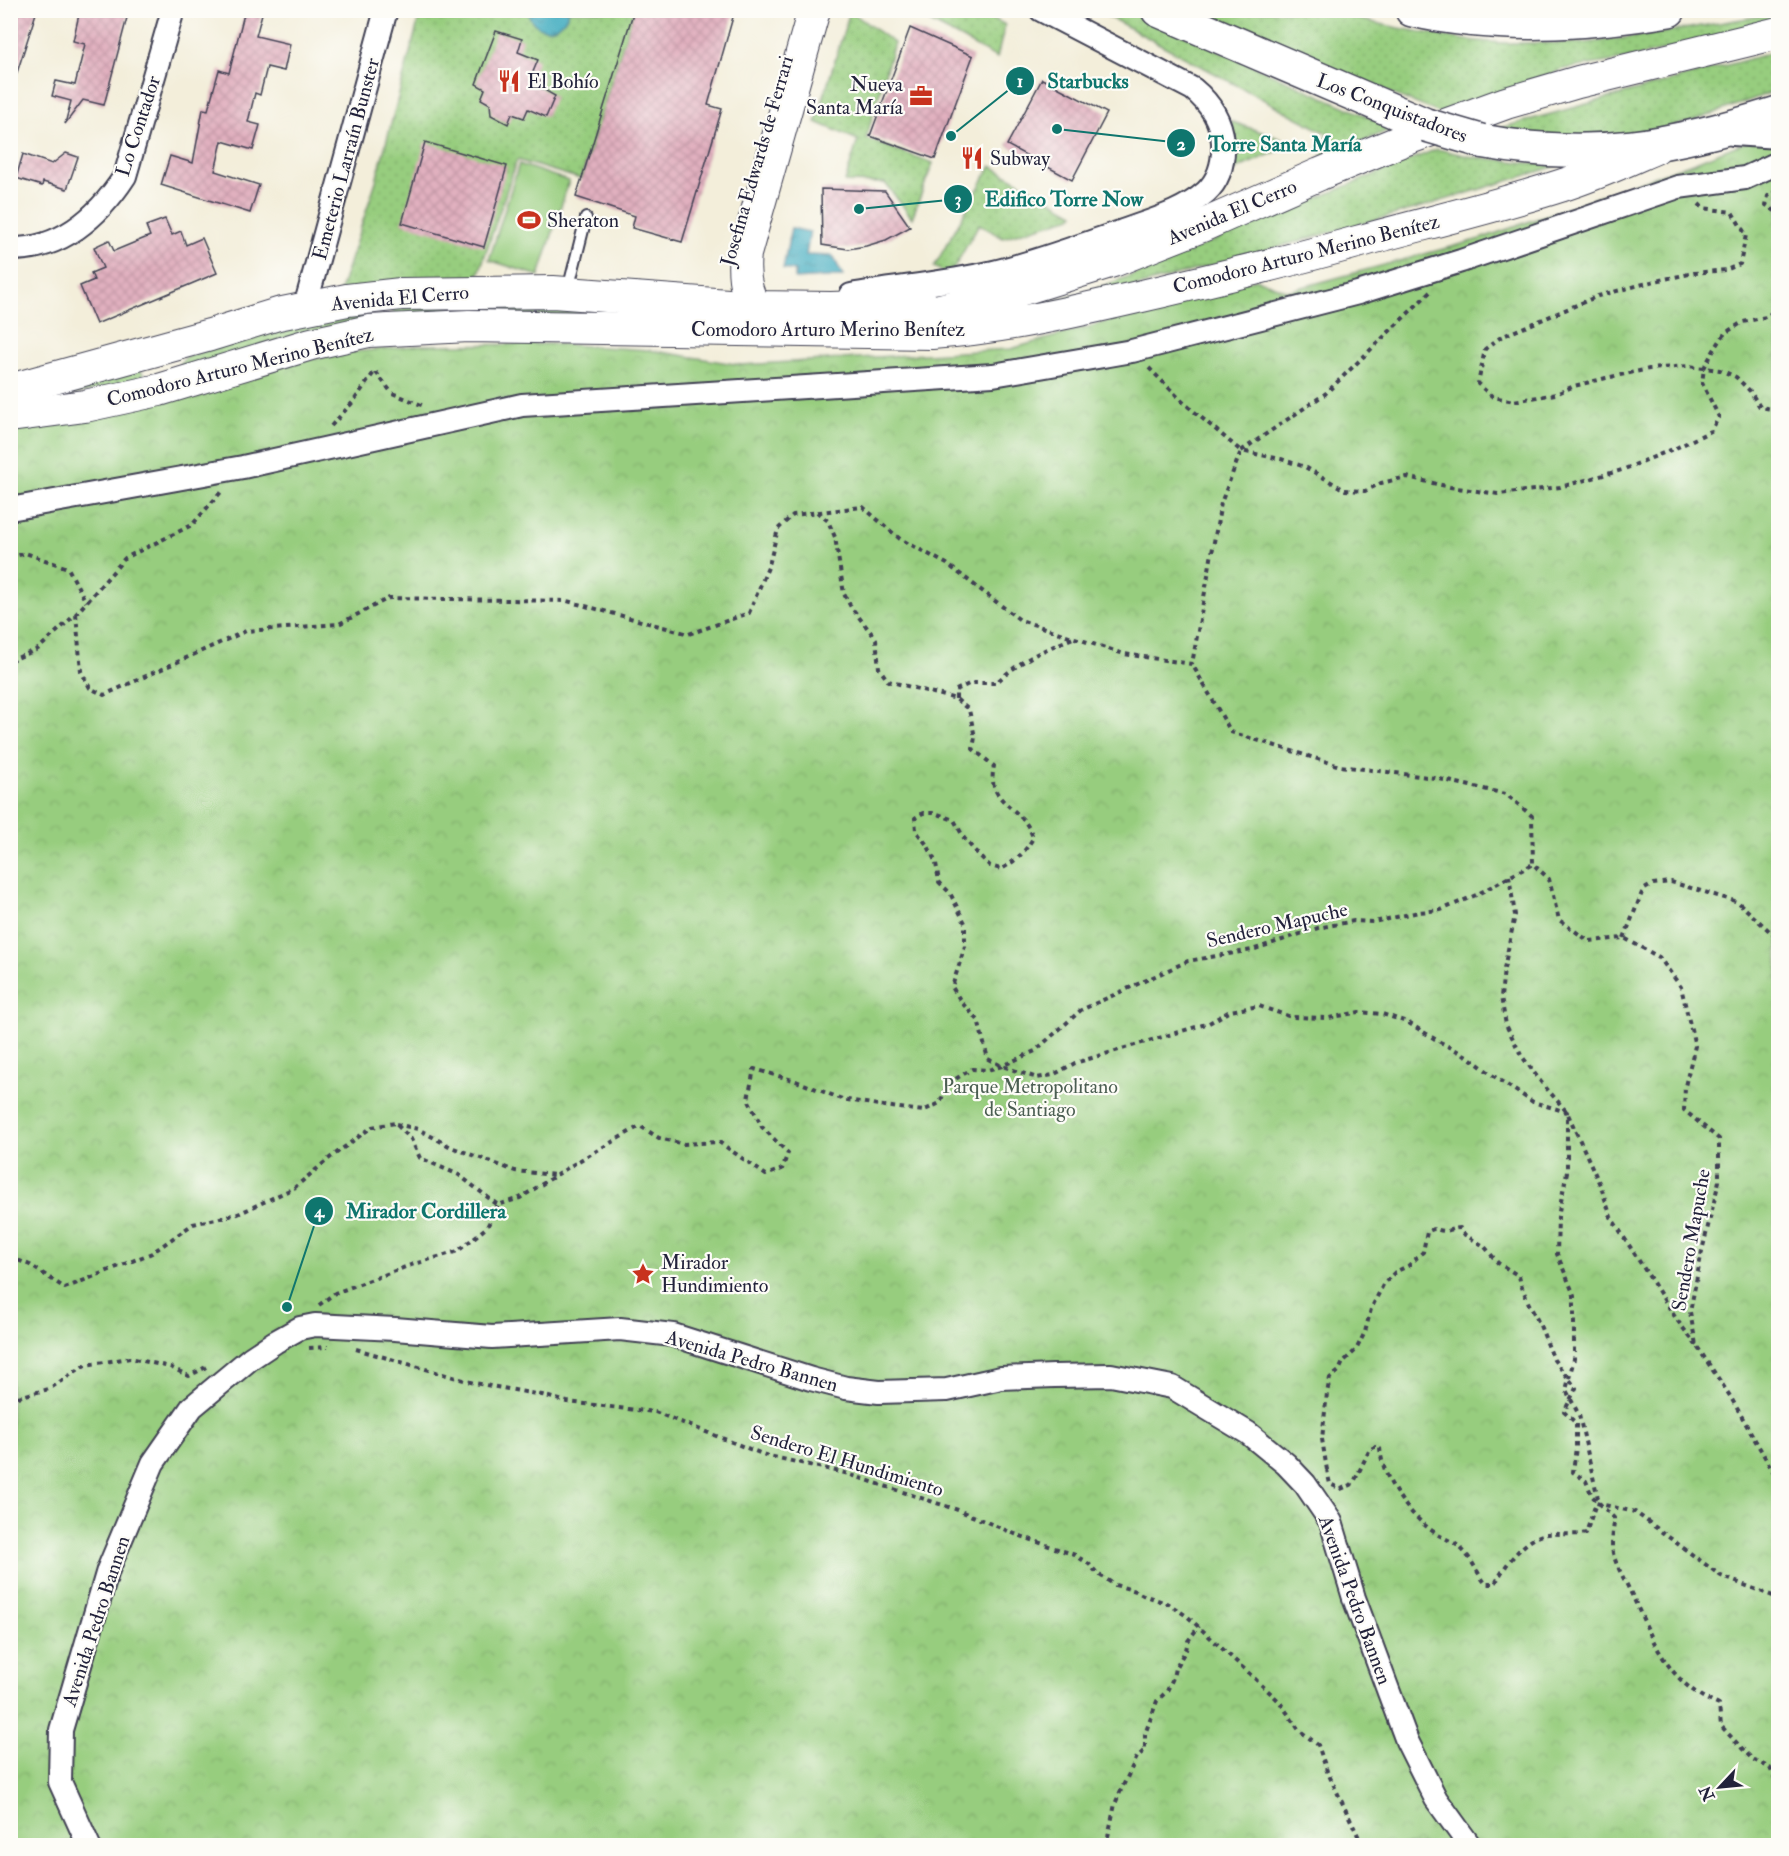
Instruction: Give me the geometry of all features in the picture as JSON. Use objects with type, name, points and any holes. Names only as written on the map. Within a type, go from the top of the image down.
[{"type":"main road","name":"Los Conquistadores","points":[[1158,10],[1426,125],[1481,141],[1532,150],[1575,152],[1612,150],[1667,142],[1713,133],[1779,113]]},
{"type":"main road","points":[[1412,10],[1469,19],[1523,23],[1601,20],[1669,10]]},
{"type":"street","name":"Lo Contador","points":[[10,249],[47,243],[72,232],[91,218],[111,198],[125,176],[173,10]]},
{"type":"street","name":"Emeterio Larraín Bunster","points":[[305,308],[386,10]]},
{"type":"street","name":"Josefina Edwards de Ferrari","points":[[700,303],[720,284],[726,270],[800,10]]},
{"type":"street","name":"Josefina Edwards de Ferrari","points":[[776,331],[766,323],[754,307],[744,282],[743,268],[814,10]]},
{"type":"street","name":"Avenida El Cerro","points":[[800,307],[830,299],[963,279],[1024,264],[1167,215],[1207,191],[1215,182],[1220,170],[1223,149],[1220,128],[1216,116],[1202,96],[1193,89],[1041,10]]},
{"type":"street","name":"Avenida El Cerro","points":[[826,331],[913,317],[1013,292],[1113,261],[1401,141],[1506,103],[1568,84],[1779,33]]},
{"type":"street","points":[[1713,133],[1779,137]]},
{"type":"street","name":"Comodoro Arturo Merino Benítez","points":[[10,416],[47,412],[178,385],[311,344],[369,331],[469,326],[932,333],[1058,315],[1252,270],[1562,185],[1607,169],[1667,142]]},
{"type":"street","points":[[10,509],[243,467],[522,405],[993,375],[1132,351],[1358,293],[1461,261],[1678,187],[1745,178],[1779,163]]},
{"type":"street","name":"Avenida El Cerro","points":[[10,390],[305,308],[347,300],[401,294],[567,293],[754,307],[960,304]]},
{"type":"street","points":[[176,345],[167,355],[165,362],[168,376],[178,385]]},
{"type":"street","points":[[118,359],[133,362],[142,375],[142,383],[138,391],[131,396]]},
{"type":"street","name":"Avenida Pedro Bannen","points":[[89,1845],[60,1782],[61,1730],[108,1570],[153,1463],[192,1407],[275,1342],[300,1328],[315,1325],[492,1337],[620,1329],[673,1335],[811,1379],[846,1388],[879,1392],[947,1390],[1001,1378],[1111,1375],[1172,1387],[1248,1433],[1286,1464],[1305,1484],[1331,1522],[1354,1598],[1407,1741],[1436,1799],[1470,1845]]},
{"type":"lane","points":[[567,293],[586,218]]},
{"type":"path","points":[[1678,187],[1703,208],[1732,212],[1746,235],[1740,264],[1726,270],[1695,273],[1629,286],[1519,328],[1501,337],[1485,349],[1478,384],[1493,397],[1514,402],[1556,394],[1606,378],[1650,369],[1688,366],[1720,370],[1736,377],[1760,407],[1779,410]]},
{"type":"path","points":[[1779,191],[1768,196],[1766,205],[1779,213]]},
{"type":"path","points":[[1461,261],[1325,394],[1241,451],[1221,503],[1192,664],[1231,732],[1340,766],[1435,778],[1506,794],[1532,816],[1533,864],[1549,879],[1559,920],[1589,941],[1624,938],[1643,890],[1653,884],[1671,882],[1738,902],[1779,939]]},
{"type":"path","points":[[1132,351],[1184,403],[1241,451],[1281,459],[1305,467],[1345,490],[1365,491],[1381,483],[1407,477],[1450,487],[1498,494],[1560,487],[1622,470],[1711,431],[1719,417],[1702,383],[1704,368],[1725,333],[1743,322],[1766,317],[1779,308]]},
{"type":"path","points":[[375,370],[392,393],[427,408]]},
{"type":"path","points":[[11,660],[38,649],[76,614],[81,671],[90,688],[104,695],[246,631],[339,624],[389,598],[567,602],[689,634],[749,613],[769,565],[778,528],[793,515],[863,507],[900,538],[947,564],[1020,620],[1124,654],[1192,664]]},
{"type":"path","points":[[817,512],[828,521],[836,537],[844,594],[851,607],[876,639],[879,668],[888,681],[956,699],[969,710],[975,736],[973,749],[994,766],[992,776],[995,792],[1030,826],[1033,838],[1015,862],[1001,869],[990,866],[974,850],[954,820],[935,813],[923,813],[915,818],[916,831],[928,846],[936,863],[939,882],[950,893],[966,923],[965,946],[952,987],[962,1003],[978,1020],[988,1059],[1037,1078],[1053,1075],[1076,1063],[1209,1023],[1230,1011],[1259,1006],[1291,1017],[1329,1018],[1359,1012],[1382,1014],[1407,1022],[1467,1056],[1533,1102],[1568,1112]]},
{"type":"path","points":[[10,558],[25,553],[68,568],[86,602]]},
{"type":"path","points":[[956,699],[956,690],[971,683],[996,683],[1010,670],[1040,651],[1075,638]]},
{"type":"path","name":"Sendero Mapuche","points":[[498,1205],[520,1198],[640,1126],[659,1138],[684,1144],[719,1142],[766,1174],[782,1169],[788,1153],[762,1127],[748,1099],[754,1070],[796,1081],[843,1099],[923,1111],[940,1103],[945,1090],[957,1078],[972,1069],[988,1070],[1002,1066],[1035,1051],[1081,1010],[1188,961],[1252,950],[1318,928],[1354,921],[1374,922],[1419,912],[1441,910],[1476,895],[1533,864]]},
{"type":"path","points":[[1509,876],[1515,915],[1501,997],[1506,1024],[1521,1055],[1568,1112],[1601,1187],[1611,1217],[1696,1346]]},
{"type":"path","name":"Sendero Mapuche","points":[[1624,938],[1659,957],[1682,987],[1695,1046],[1685,1086],[1684,1110],[1719,1139],[1719,1181],[1690,1312],[1696,1346],[1730,1396],[1779,1480]]},
{"type":"path","points":[[1568,1112],[1568,1172],[1558,1216],[1557,1254],[1574,1295],[1574,1359],[1566,1390],[1579,1415],[1599,1503]]},
{"type":"path","points":[[300,1328],[315,1308],[334,1293],[411,1264],[458,1251],[487,1227],[498,1205],[459,1175],[420,1158],[411,1139],[395,1124]]},
{"type":"path","points":[[10,1257],[30,1265],[65,1288],[152,1253],[193,1224],[238,1214],[294,1188],[330,1157],[372,1127],[395,1124],[418,1128],[451,1147],[515,1171],[556,1175]]},
{"type":"path","points":[[1779,1598],[1722,1576],[1635,1512],[1599,1503],[1596,1503],[1586,1533],[1538,1536],[1526,1544],[1505,1566],[1495,1584],[1486,1584],[1459,1546],[1433,1532],[1408,1507],[1390,1482],[1380,1447],[1370,1449],[1351,1485],[1341,1490],[1330,1485],[1322,1439],[1330,1378],[1339,1371],[1343,1362],[1356,1350],[1365,1332],[1371,1309],[1383,1285],[1395,1272],[1408,1266],[1424,1252],[1426,1232],[1435,1228],[1446,1231],[1460,1228],[1465,1235],[1484,1246],[1498,1263],[1519,1276],[1528,1304],[1539,1323],[1554,1360],[1576,1388],[1564,1412],[1576,1423],[1573,1472],[1586,1481],[1592,1496],[1599,1503],[1614,1518],[1612,1547],[1620,1570],[1656,1648],[1677,1677],[1703,1698],[1719,1705],[1722,1726],[1752,1760],[1770,1768],[1779,1785]]},
{"type":"path","points":[[275,1342],[286,1353],[296,1354],[308,1348],[331,1347]]},
{"type":"path","name":"Sendero El Hundimiento","points":[[351,1348],[474,1383],[542,1395],[567,1402],[655,1412],[765,1455],[845,1473],[958,1510],[1076,1556],[1115,1585],[1169,1604],[1199,1626],[1255,1681],[1279,1701],[1299,1730],[1318,1745],[1327,1771],[1363,1845]]},
{"type":"path","points":[[10,1402],[18,1397],[49,1389],[85,1365],[130,1358],[170,1367],[189,1376],[211,1364]]},
{"type":"path","points":[[1321,1471],[1327,1470]]},
{"type":"path","points":[[1106,1845],[1115,1804],[1137,1757],[1144,1750],[1144,1734],[1156,1701],[1167,1691],[1188,1641],[1199,1626]]},
{"type":"green space","points":[[421,11],[634,11],[581,179],[517,160],[477,279],[339,294],[376,181]]},
{"type":"green space","points":[[850,11],[894,43],[866,139],[933,163],[912,218],[885,183],[845,182],[858,140],[816,122]]},
{"type":"green space","points":[[910,11],[980,11],[1005,25],[997,58]]},
{"type":"green space","points":[[1098,11],[1130,11],[1393,128],[1324,160],[1319,147],[1328,134]]},
{"type":"green space","points":[[1189,11],[1333,11],[1399,28],[1466,40],[1503,43],[1585,43],[1649,35],[1778,13],[1778,24],[1626,59],[1564,69],[1442,114]]},
{"type":"green space","points":[[1778,51],[1778,90],[1690,122],[1609,140],[1493,130]]},
{"type":"green space","points":[[1230,121],[1281,139],[1286,144],[1283,149],[1229,172],[1237,146]]},
{"type":"green space","name":"Parque Metropolitano de Santiago","points":[[1778,129],[1778,1845],[11,1846],[11,422],[307,360],[353,352],[422,345],[557,344],[649,350],[741,365],[1011,349],[1256,279],[1288,291],[1480,239],[1698,161]]},
{"type":"green space","points":[[1437,149],[1473,157],[1557,166],[1418,208],[1091,299],[1000,315],[1087,292],[1164,263]]},
{"type":"green space","name":"Sheraton","points":[[519,164],[569,181],[539,276],[489,260]]},
{"type":"green space","points":[[991,166],[1074,213],[1072,217],[1003,238],[979,224],[953,270],[945,273],[934,267]]},
{"type":"green space","points":[[387,304],[748,313],[397,317]]},
{"type":"green space","points":[[364,307],[366,325],[182,371],[180,364],[187,356],[306,319]]},
{"type":"green space","points":[[140,369],[144,375],[138,383],[11,405]]},
{"type":"water","points":[[569,10],[560,24],[548,29],[535,25],[527,11]]},
{"type":"water","points":[[791,228],[810,232],[806,255],[833,256],[843,276],[795,279],[795,271],[783,269]]},
{"type":"building","points":[[10,10],[37,10],[14,82],[10,82]]},
{"type":"building","points":[[80,10],[129,10],[104,105],[83,100],[65,124],[71,101],[52,96],[56,81],[75,85],[85,44],[73,41]]},
{"type":"building","points":[[245,10],[263,10],[256,36],[290,44],[284,71],[267,67],[260,95],[255,93],[248,122],[260,125],[253,150],[222,141],[215,171],[259,185],[250,213],[161,185],[170,156],[193,163],[203,109],[208,110],[219,70],[229,73]]},
{"type":"building","points":[[634,10],[735,10],[708,105],[722,109],[682,242],[632,228],[635,216],[576,197]]},
{"type":"building","name":"Nueva Santa María","points":[[910,28],[973,56],[935,159],[870,136]]},
{"type":"building","name":"El Bohío","points":[[496,31],[522,39],[518,52],[538,60],[533,72],[543,77],[539,87],[555,96],[546,117],[528,109],[524,118],[512,114],[508,124],[491,115],[490,104],[481,99],[485,89],[476,84]]},
{"type":"building","points":[[1042,79],[1107,113],[1072,180],[1007,145]]},
{"type":"building","points":[[425,142],[507,166],[484,247],[402,223]]},
{"type":"building","points":[[66,153],[78,157],[67,189],[43,182],[42,186],[16,178],[23,154],[52,164]]},
{"type":"building","points":[[821,189],[885,191],[910,227],[886,240],[866,246],[848,249],[822,245]]},
{"type":"building","points":[[165,219],[172,235],[181,231],[186,245],[202,238],[217,273],[96,324],[80,286],[94,280],[91,273],[103,268],[94,247],[109,240],[114,251],[150,236],[146,226]]},
{"type":"place","name":"El Bohío","points":[[509,81]]},
{"type":"place","name":"Nueva Santa María","points":[[921,96]]},
{"type":"place","name":"Torre Santa María","points":[[1057,129]]},
{"type":"place","name":"Starbucks","points":[[951,136]]},
{"type":"place","name":"Subway","points":[[972,158]]},
{"type":"place","name":"Edifico Torre Now","points":[[859,209]]},
{"type":"place","name":"Sheraton","points":[[529,220]]},
{"type":"place","name":"Mirador Hundimiento","points":[[643,1274]]},
{"type":"place","name":"Mirador Cordillera","points":[[287,1307]]}]
